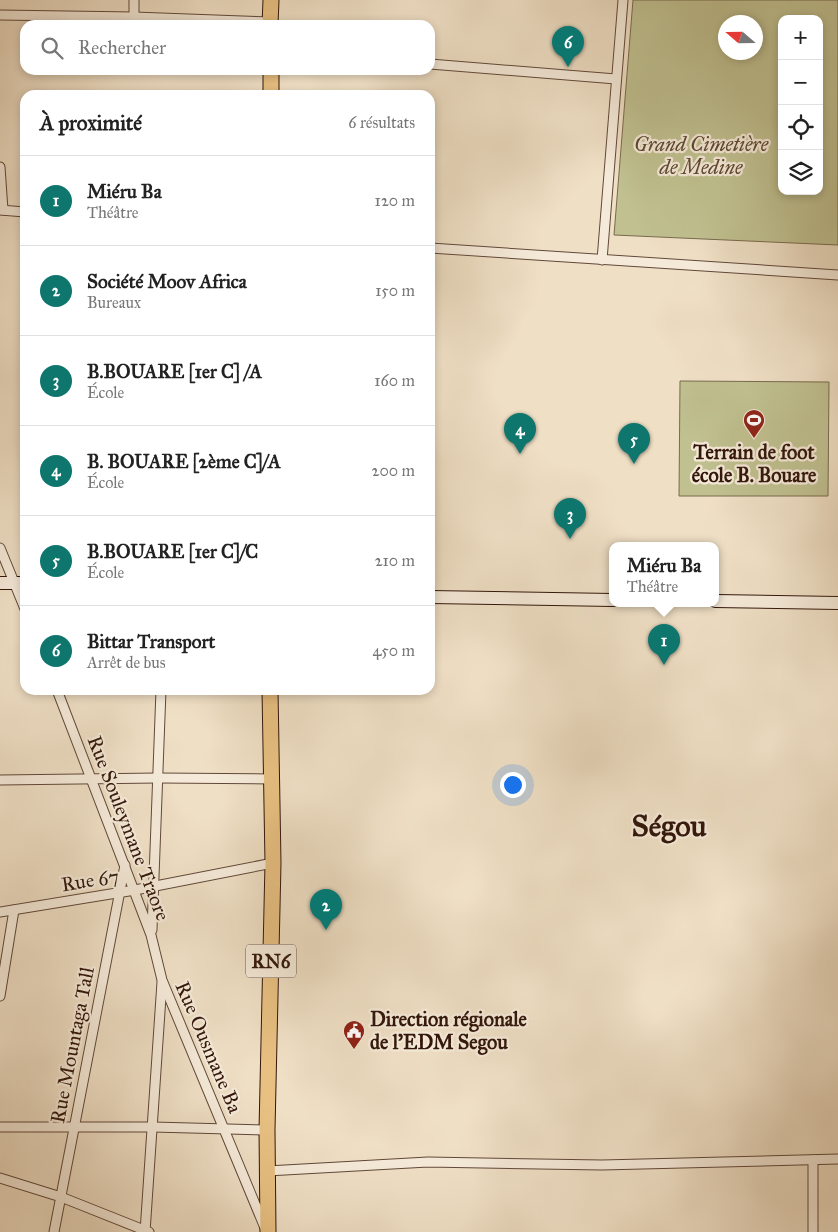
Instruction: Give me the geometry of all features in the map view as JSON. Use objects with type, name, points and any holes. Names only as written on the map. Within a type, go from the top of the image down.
[{"type":"highway","points":[[270,0],[270,20]]},
{"type":"highway","points":[[271,75],[271,90]]},
{"type":"highway","name":"RN6","points":[[267,1232],[267,1130],[273,864],[270,695]]},
{"type":"main road","points":[[0,583],[20,583]]},
{"type":"main road","points":[[435,597],[609,600]]},
{"type":"main road","points":[[719,601],[838,603]]},
{"type":"street","points":[[134,0],[134,17]]},
{"type":"street","points":[[602,260],[623,0]]},
{"type":"street","points":[[0,15],[192,20]]},
{"type":"street","points":[[435,64],[616,79]]},
{"type":"street","points":[[0,166],[2,210],[20,212]]},
{"type":"street","points":[[435,248],[838,275]]},
{"type":"street","points":[[0,548],[20,583]]},
{"type":"street","name":"Rue Souleymane Traore","points":[[58,695],[135,890],[151,935],[162,980]]},
{"type":"street","points":[[151,935],[161,695]]},
{"type":"street","points":[[0,780],[91,778],[272,779]]},
{"type":"street","name":"Rue 67","points":[[0,912],[119,893],[273,864]]},
{"type":"street","name":"Rue Mountaga Tall","points":[[54,1232],[125,865]]},
{"type":"street","points":[[0,996],[14,910]]},
{"type":"street","points":[[0,1178],[61,1197],[146,1232],[162,980]]},
{"type":"street","name":"Rue Ousmane Ba","points":[[162,980],[267,1232]]},
{"type":"street","name":"Rue Ousmane Ba","points":[[0,1127],[153,1127],[267,1130]]},
{"type":"street","points":[[267,1171],[428,1162],[602,1165],[838,1159]]},
{"type":"street","points":[[813,1160],[813,1232]]},
{"type":"green space","name":"Grand Cimetière de Medine","points":[[633,0],[838,0],[838,245],[614,235]]},
{"type":"green space","name":"Terrain de foot école B. Bouare","points":[[680,381],[829,382],[828,496],[679,496]]},
{"type":"place","name":"Bittar Transport","points":[[568,67]]},
{"type":"place","name":"Terrain de foot école B. Bouare","points":[[754,439]]},
{"type":"place","name":"B. BOUARE [2ème C]/A","points":[[520,454]]},
{"type":"place","name":"B.BOUARE [1er C]/C","points":[[634,464]]},
{"type":"place","name":"B.BOUARE [1er C] /A","points":[[570,539]]},
{"type":"place","name":"Miéru Ba","points":[[664,665]]},
{"type":"place","name":"Société Moov Africa","points":[[326,930]]},
{"type":"place","name":"Direction régionale de l'EDM Segou","points":[[354,1050]]},
{"type":"district","name":"Ségou","points":[[669,826]]}]
